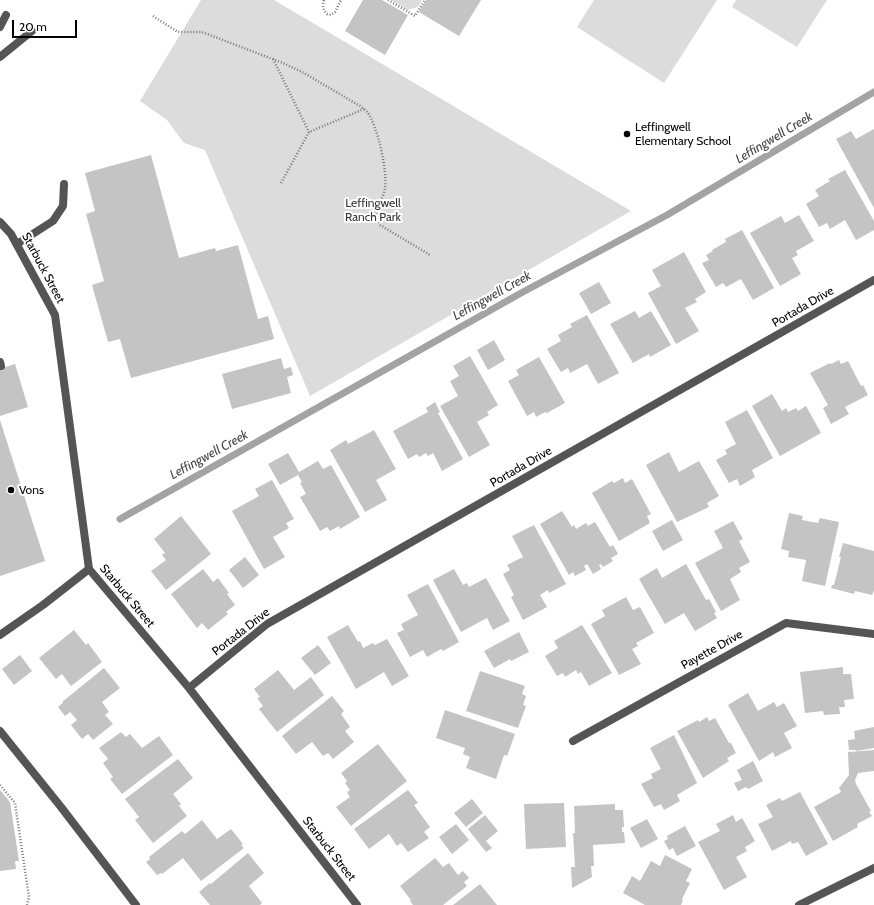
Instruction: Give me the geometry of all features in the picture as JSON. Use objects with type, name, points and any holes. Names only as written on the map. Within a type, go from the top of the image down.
[{"type":"street","points":[[0,26],[6,15]]},
{"type":"street","points":[[0,58],[32,31]]},
{"type":"street","points":[[17,244],[52,220],[63,206],[64,184]]},
{"type":"street","name":"Starbuck Street","points":[[0,222],[11,234],[17,244],[55,315],[89,569],[189,688],[357,905]]},
{"type":"street","name":"Portada Drive","points":[[189,688],[267,624],[874,280]]},
{"type":"street","points":[[0,635],[43,605],[89,569]]},
{"type":"street","name":"Payette Drive","points":[[572,741],[786,624],[874,634]]},
{"type":"street","points":[[0,731],[61,807],[136,905]]},
{"type":"street","points":[[799,905],[874,868]]},
{"type":"path","points":[[324,0],[322,4],[325,12],[331,15],[335,12],[341,0]]},
{"type":"path","points":[[388,0],[416,16],[425,0]]},
{"type":"path","points":[[153,16],[178,32],[202,32],[273,59],[304,73],[368,112],[385,166],[385,189],[382,199],[375,211],[380,225],[430,255]]},
{"type":"path","points":[[273,59],[309,132]]},
{"type":"path","points":[[282,183],[309,132],[364,109]]},
{"type":"path","points":[[0,785],[14,803],[29,897],[27,905]]},
{"type":"green space","name":"Leffingwell Ranch Park","points":[[201,0],[274,0],[631,211],[310,396],[205,150],[184,143],[167,120],[140,101]]},
{"type":"green space","points":[[391,0],[422,0],[418,7],[407,10]]},
{"type":"green space","points":[[594,0],[717,0],[664,83],[577,27]]},
{"type":"green space","points":[[736,0],[827,0],[797,47],[732,7]]},
{"type":"building","points":[[363,0],[382,0],[408,15],[385,55],[345,31]]},
{"type":"building","points":[[426,0],[481,0],[459,36],[419,12]]},
{"type":"building","points":[[874,129],[874,208],[836,139],[851,131],[856,139]]},
{"type":"building","points":[[151,155],[179,258],[215,248],[216,251],[238,245],[258,319],[268,316],[274,339],[131,378],[120,339],[108,342],[92,285],[104,281],[86,214],[95,211],[85,173]]},
{"type":"building","points":[[845,170],[874,221],[874,230],[856,240],[845,220],[830,229],[827,223],[819,227],[806,204],[819,196],[815,190],[830,181],[828,179]]},
{"type":"building","points":[[799,215],[814,241],[796,251],[798,255],[792,258],[801,274],[780,286],[750,233],[781,216],[785,223]]},
{"type":"building","points":[[742,230],[774,288],[753,300],[741,279],[726,287],[723,283],[716,287],[702,263],[709,260],[706,255],[726,242],[725,239]]},
{"type":"building","points":[[684,252],[706,292],[695,299],[697,302],[685,308],[699,331],[676,344],[648,293],[661,286],[652,270]]},
{"type":"building","points":[[599,282],[611,303],[591,314],[579,293]]},
{"type":"building","points":[[635,311],[639,318],[651,311],[671,345],[650,357],[649,354],[633,363],[610,324]]},
{"type":"building","points":[[587,315],[619,373],[598,384],[587,364],[570,373],[568,368],[561,372],[547,349],[561,341],[558,335],[572,327],[570,324]]},
{"type":"building","points":[[494,340],[505,360],[488,370],[477,350]]},
{"type":"building","points":[[470,356],[498,405],[487,412],[489,415],[477,422],[490,445],[469,457],[440,406],[458,396],[450,381],[459,376],[453,366]]},
{"type":"building","points":[[539,357],[565,403],[536,417],[534,412],[527,416],[508,381],[519,375],[516,370]]},
{"type":"building","points":[[281,358],[284,369],[291,367],[293,375],[287,377],[291,393],[232,409],[222,374]]},
{"type":"building","points":[[839,360],[841,364],[848,361],[861,386],[863,385],[868,395],[845,407],[849,414],[831,424],[823,408],[828,405],[810,373]]},
{"type":"building","points":[[15,364],[28,407],[0,416],[0,369]]},
{"type":"building","points":[[772,394],[782,411],[786,408],[788,412],[796,408],[798,411],[806,406],[821,433],[780,456],[752,406]]},
{"type":"building","points":[[435,402],[440,412],[438,413],[463,459],[442,471],[433,453],[428,456],[426,453],[419,457],[417,454],[408,459],[393,431],[428,412],[426,408]]},
{"type":"building","points":[[747,410],[773,458],[752,470],[755,477],[740,486],[737,479],[729,483],[716,460],[727,454],[725,450],[736,444],[725,422]]},
{"type":"building","name":"Vons","points":[[0,420],[45,561],[0,576]]},
{"type":"building","points":[[374,430],[396,469],[376,480],[387,500],[365,512],[330,450],[346,440],[348,444]]},
{"type":"building","points":[[669,452],[679,472],[699,461],[719,496],[707,503],[709,507],[677,522],[646,465]]},
{"type":"building","points":[[288,453],[299,472],[318,461],[323,469],[331,465],[360,517],[340,529],[339,526],[330,531],[327,527],[320,531],[300,497],[306,494],[300,483],[302,482],[298,475],[280,485],[268,464]]},
{"type":"building","points":[[623,478],[625,483],[632,479],[651,514],[647,516],[650,523],[619,541],[592,493],[612,481],[614,483]]},
{"type":"building","points":[[272,480],[294,519],[286,523],[289,528],[273,537],[285,557],[264,569],[232,511],[259,496],[255,489]]},
{"type":"building","points":[[562,511],[572,527],[574,525],[576,529],[586,523],[588,526],[595,522],[610,547],[613,545],[618,554],[611,558],[613,561],[603,567],[601,564],[599,565],[601,569],[593,574],[587,564],[584,566],[586,570],[575,576],[573,572],[569,575],[540,524]]},
{"type":"building","points":[[789,513],[803,516],[802,520],[818,523],[820,518],[839,522],[825,586],[802,581],[806,560],[788,557],[789,551],[781,549]]},
{"type":"building","points":[[181,516],[211,554],[166,590],[151,571],[166,560],[162,555],[165,553],[154,539]]},
{"type":"building","points":[[672,520],[683,540],[663,551],[652,531]]},
{"type":"building","points":[[733,521],[743,539],[739,541],[750,562],[739,568],[741,572],[730,579],[740,600],[721,611],[695,563],[723,548],[714,531]]},
{"type":"building","points":[[534,525],[566,584],[549,593],[548,590],[540,595],[547,607],[523,620],[511,597],[514,595],[503,574],[510,570],[507,565],[523,557],[512,536]]},
{"type":"building","points":[[843,543],[874,551],[874,590],[872,595],[855,591],[854,594],[831,588],[832,585],[834,585]]},
{"type":"building","points":[[245,557],[259,575],[243,588],[229,570]]},
{"type":"building","points":[[686,564],[706,600],[709,599],[716,612],[714,613],[717,618],[695,631],[684,613],[665,624],[639,579],[657,568],[662,578]]},
{"type":"building","points":[[203,569],[213,582],[218,578],[229,593],[227,594],[235,605],[226,612],[228,614],[208,630],[202,623],[197,628],[171,594]]},
{"type":"building","points":[[454,569],[463,585],[467,583],[469,587],[486,578],[510,621],[493,630],[487,618],[461,632],[433,580]]},
{"type":"building","points":[[428,584],[459,642],[443,651],[441,649],[427,657],[423,650],[410,657],[397,633],[404,630],[401,624],[418,615],[407,595]]},
{"type":"building","points":[[626,597],[633,610],[640,607],[654,633],[636,643],[638,646],[632,649],[641,664],[619,675],[591,624],[605,616],[602,610]]},
{"type":"building","points":[[348,625],[358,642],[360,641],[363,648],[373,643],[375,645],[387,639],[409,676],[392,686],[384,672],[356,689],[327,637]]},
{"type":"building","points":[[582,625],[612,673],[589,686],[581,672],[578,674],[576,670],[565,677],[563,673],[557,676],[545,656],[558,648],[554,641]]},
{"type":"building","points":[[74,630],[86,645],[88,643],[102,662],[71,686],[62,674],[56,679],[39,658]]},
{"type":"building","points":[[519,632],[529,652],[511,661],[510,659],[494,668],[484,651]]},
{"type":"building","points":[[318,645],[331,663],[315,675],[301,658]]},
{"type":"building","points":[[20,655],[32,671],[14,685],[2,669]]},
{"type":"building","points":[[843,667],[843,674],[851,674],[854,699],[844,700],[845,707],[839,707],[840,714],[824,715],[823,711],[805,713],[800,672]]},
{"type":"building","points":[[104,668],[120,688],[102,702],[109,712],[105,715],[113,724],[93,740],[88,734],[82,739],[71,725],[77,720],[70,712],[65,716],[58,707],[63,703],[62,702]]},
{"type":"building","points":[[278,670],[294,690],[311,677],[324,695],[277,732],[259,709],[263,706],[257,698],[260,697],[254,689]]},
{"type":"building","points":[[480,671],[525,686],[522,694],[526,696],[523,705],[526,706],[518,728],[466,711]]},
{"type":"building","points":[[748,693],[758,711],[774,702],[777,707],[784,703],[797,726],[784,733],[792,748],[775,757],[773,752],[759,761],[728,705]]},
{"type":"building","points":[[332,696],[344,711],[341,714],[350,727],[345,731],[354,742],[333,759],[328,753],[323,756],[312,742],[296,754],[282,736]]},
{"type":"building","points":[[445,710],[515,734],[507,756],[504,755],[496,779],[466,768],[470,757],[463,754],[465,748],[436,738]]},
{"type":"building","points":[[707,717],[709,721],[715,718],[736,753],[727,758],[729,761],[703,778],[677,731]]},
{"type":"building","points":[[874,727],[874,748],[856,751],[849,750],[848,740],[855,739],[854,731]]},
{"type":"building","points":[[121,732],[126,737],[130,734],[142,748],[159,736],[173,755],[122,794],[110,779],[113,777],[103,763],[108,759],[99,748]]},
{"type":"building","points":[[674,735],[697,783],[677,795],[680,801],[664,810],[661,804],[654,807],[641,784],[653,778],[651,774],[661,769],[650,748]]},
{"type":"building","points":[[378,744],[407,781],[351,826],[336,807],[350,797],[347,792],[350,790],[345,783],[347,781],[341,773]]},
{"type":"building","points":[[874,750],[874,771],[858,773],[855,780],[871,811],[869,812],[872,816],[857,824],[858,827],[833,841],[814,807],[841,792],[839,788],[849,775],[848,752]]},
{"type":"building","points":[[178,759],[193,778],[173,794],[181,804],[179,806],[187,816],[153,843],[135,820],[139,817],[125,799]]},
{"type":"building","points":[[753,761],[763,781],[748,789],[746,787],[738,791],[734,783],[742,780],[737,770]]},
{"type":"building","points":[[0,790],[10,802],[19,861],[15,861],[16,869],[0,871]]},
{"type":"building","points":[[408,790],[418,803],[414,805],[430,827],[424,832],[429,838],[408,852],[401,843],[397,846],[389,834],[369,849],[354,829]]},
{"type":"building","points":[[800,792],[828,844],[806,856],[798,842],[792,844],[791,841],[772,851],[758,824],[773,817],[766,805],[780,798],[782,801]]},
{"type":"building","points":[[472,799],[483,813],[466,827],[454,813]]},
{"type":"building","points":[[564,803],[566,847],[526,849],[524,804]]},
{"type":"building","points":[[615,804],[615,810],[623,810],[624,827],[622,827],[622,832],[624,832],[625,843],[593,845],[594,866],[591,866],[592,877],[572,888],[571,867],[575,867],[573,833],[575,833],[574,806]]},
{"type":"building","points":[[485,815],[498,831],[486,841],[492,848],[486,852],[468,829]]},
{"type":"building","points":[[733,815],[736,822],[742,818],[755,841],[745,847],[747,851],[736,857],[747,877],[724,890],[698,842],[720,831],[716,824]]},
{"type":"building","points":[[647,819],[658,839],[641,848],[630,828]]},
{"type":"building","points":[[202,820],[217,839],[231,829],[243,844],[241,845],[244,848],[201,881],[183,858],[162,874],[157,875],[146,862],[150,859],[149,857],[182,831],[185,834]]},
{"type":"building","points":[[456,824],[469,840],[452,854],[439,837]]},
{"type":"building","points":[[685,826],[696,846],[677,856],[673,848],[669,850],[664,841],[668,839],[667,836]]},
{"type":"building","points":[[248,853],[264,873],[249,886],[262,903],[260,905],[210,905],[199,892],[210,883],[211,884]]},
{"type":"building","points":[[665,855],[692,869],[686,881],[690,883],[682,899],[681,905],[645,905],[623,893],[632,876],[640,881],[651,861],[660,866]]},
{"type":"building","points":[[435,858],[443,867],[449,863],[458,875],[463,871],[469,878],[464,882],[467,886],[443,905],[413,905],[400,886]]},
{"type":"building","points":[[480,884],[497,905],[453,905]]},
{"type":"waterway","name":"Leffingwell Creek","points":[[120,519],[521,293],[667,215],[874,92]]},
{"type":"place","name":"Leffingwell Elementary School","points":[[627,134]]},
{"type":"place","name":"Vons","points":[[11,490]]}]
